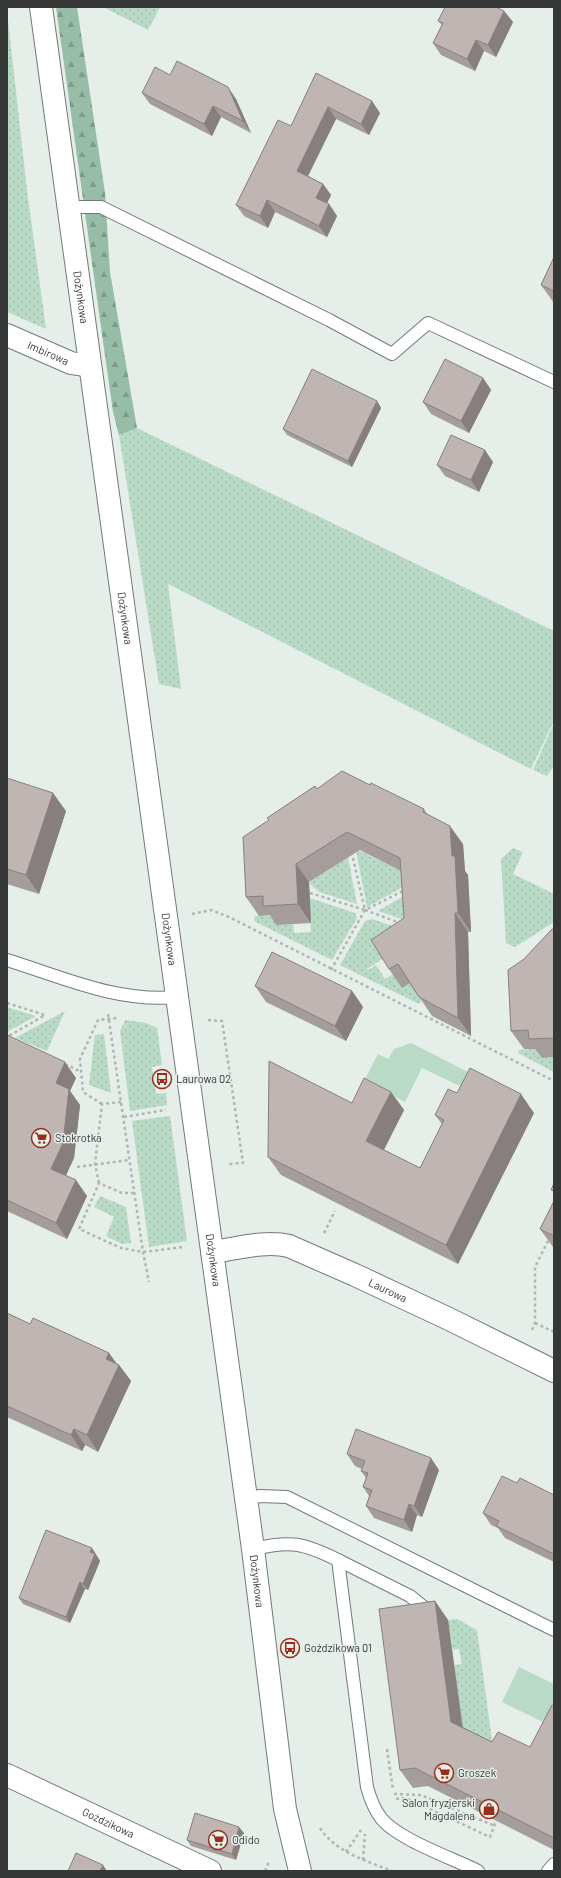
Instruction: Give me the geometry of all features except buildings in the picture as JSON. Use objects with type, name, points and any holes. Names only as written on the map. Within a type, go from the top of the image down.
[{"type":"street","name":"Dożynkowa","points":[[41,7],[253,1549],[285,1809],[300,1871]]},
{"type":"street","name":"Imbirowa","points":[[7,335],[71,363],[90,366]]},
{"type":"street","name":"Laurowa","points":[[212,1252],[263,1245],[281,1244],[289,1246],[449,1319],[554,1371]]},
{"type":"street","name":"Goździkowa","points":[[8,1779],[210,1871]]},
{"type":"lane","points":[[68,207],[101,208],[322,316],[392,354],[428,323],[554,382]]},
{"type":"lane","points":[[7,960],[105,992],[128,997],[156,1000],[177,997]]},
{"type":"lane","points":[[246,1498],[260,1496],[287,1497],[554,1630]]},
{"type":"lane","points":[[253,1549],[283,1543],[298,1544],[313,1548],[410,1596],[427,1610]]},
{"type":"lane","points":[[338,1560],[367,1787],[374,1806],[381,1818],[402,1836],[478,1871]]},
{"type":"lane","points":[[548,1871],[554,1864]]},
{"type":"path","points":[[352,854],[365,910]]},
{"type":"path","points":[[331,970],[365,910],[407,889]]},
{"type":"path","points":[[310,893],[365,910],[402,924]]},
{"type":"path","points":[[188,914],[211,910],[229,917],[331,970],[554,1081]]},
{"type":"path","points":[[105,992],[129,1160],[149,1282]]},
{"type":"path","points":[[7,1003],[45,1015],[7,1038]]},
{"type":"path","points":[[201,1016],[208,1020],[222,1021],[243,1162],[227,1164]]},
{"type":"path","points":[[108,1019],[98,1020],[80,1059],[83,1092],[102,1104],[121,1102]]},
{"type":"path","points":[[7,1038],[14,1041]]},
{"type":"path","points":[[61,1062],[81,1072]]},
{"type":"path","points":[[102,1104],[94,1164],[99,1183],[79,1229],[121,1248],[143,1252],[185,1247]]},
{"type":"path","points":[[123,1117],[172,1110]]},
{"type":"path","points":[[77,1167],[129,1160]]},
{"type":"path","points":[[99,1183],[122,1193],[134,1192]]},
{"type":"path","points":[[323,1235],[335,1211]]},
{"type":"path","points":[[530,1334],[536,1323],[535,1267],[551,1234]]},
{"type":"path","points":[[536,1323],[554,1332]]},
{"type":"path","points":[[394,1794],[421,1795],[495,1826]]},
{"type":"path","points":[[395,1799],[402,1798],[410,1800],[490,1837],[496,1821]]},
{"type":"path","points":[[316,1822],[322,1833],[346,1852],[392,1871]]},
{"type":"path","points":[[364,1860],[365,1830]]},
{"type":"green space","points":[[56,7],[77,7],[105,193],[110,272],[137,428],[119,435],[113,412]]},
{"type":"green space","points":[[103,7],[160,7],[148,30]]},
{"type":"green space","points":[[7,11],[27,190],[46,329],[7,312]]},
{"type":"green space","points":[[137,428],[554,631],[554,721],[531,769],[168,584],[181,689],[159,684],[119,435]]},
{"type":"green space","points":[[554,723],[554,766],[547,776],[533,770]]},
{"type":"green space","points":[[513,848],[523,852],[513,874],[554,894],[554,922],[515,947],[506,943],[501,859]]},
{"type":"green space","points":[[356,851],[361,851],[411,876],[414,881],[367,907]]},
{"type":"green space","points":[[348,857],[357,904],[319,892],[310,884],[311,881]]},
{"type":"green space","points":[[414,890],[416,924],[378,911]]},
{"type":"green space","points":[[310,898],[355,913],[357,918],[332,960],[254,921],[255,916],[276,915],[293,924],[294,933],[311,932]]},
{"type":"green space","points":[[372,919],[417,934],[415,938],[367,969],[368,970],[376,965],[385,979],[393,974],[410,982],[422,1000],[419,1004],[340,965],[365,921]]},
{"type":"green space","points":[[7,1007],[36,1016],[7,1032]]},
{"type":"green space","points":[[65,1011],[47,1051],[15,1038]]},
{"type":"green space","points":[[125,1020],[146,1023],[157,1028],[162,1065],[152,1067],[156,1094],[166,1093],[167,1105],[130,1111],[120,1031]]},
{"type":"green space","points":[[104,1034],[111,1093],[89,1085],[95,1035]]},
{"type":"green space","points":[[411,1043],[472,1074],[464,1088],[422,1068],[405,1102],[364,1081],[378,1054],[388,1059],[394,1049]]},
{"type":"green space","points":[[541,1048],[542,1058],[554,1057],[554,1072],[518,1053],[519,1050]]},
{"type":"green space","points":[[170,1116],[187,1241],[149,1247],[132,1121]]},
{"type":"green space","points":[[100,1196],[126,1207],[131,1243],[122,1244],[106,1236],[114,1217],[94,1207]]},
{"type":"green space","points":[[457,1619],[477,1630],[494,1755],[464,1740],[454,1665],[462,1664],[459,1649],[453,1650],[448,1620]]},
{"type":"green space","points":[[519,1667],[554,1684],[554,1703],[545,1723],[502,1702]]},
{"type":"place","name":"Laurowa 02","points":[[162,1079]]},
{"type":"place","name":"Stokrotka","points":[[41,1138]]},
{"type":"place","name":"Goździkowa 01","points":[[290,1648]]},
{"type":"place","name":"Groszek","points":[[444,1773]]},
{"type":"place","name":"Salon fryzjerski Magdalena","points":[[489,1809]]},
{"type":"place","name":"Odido","points":[[218,1840]]}]
